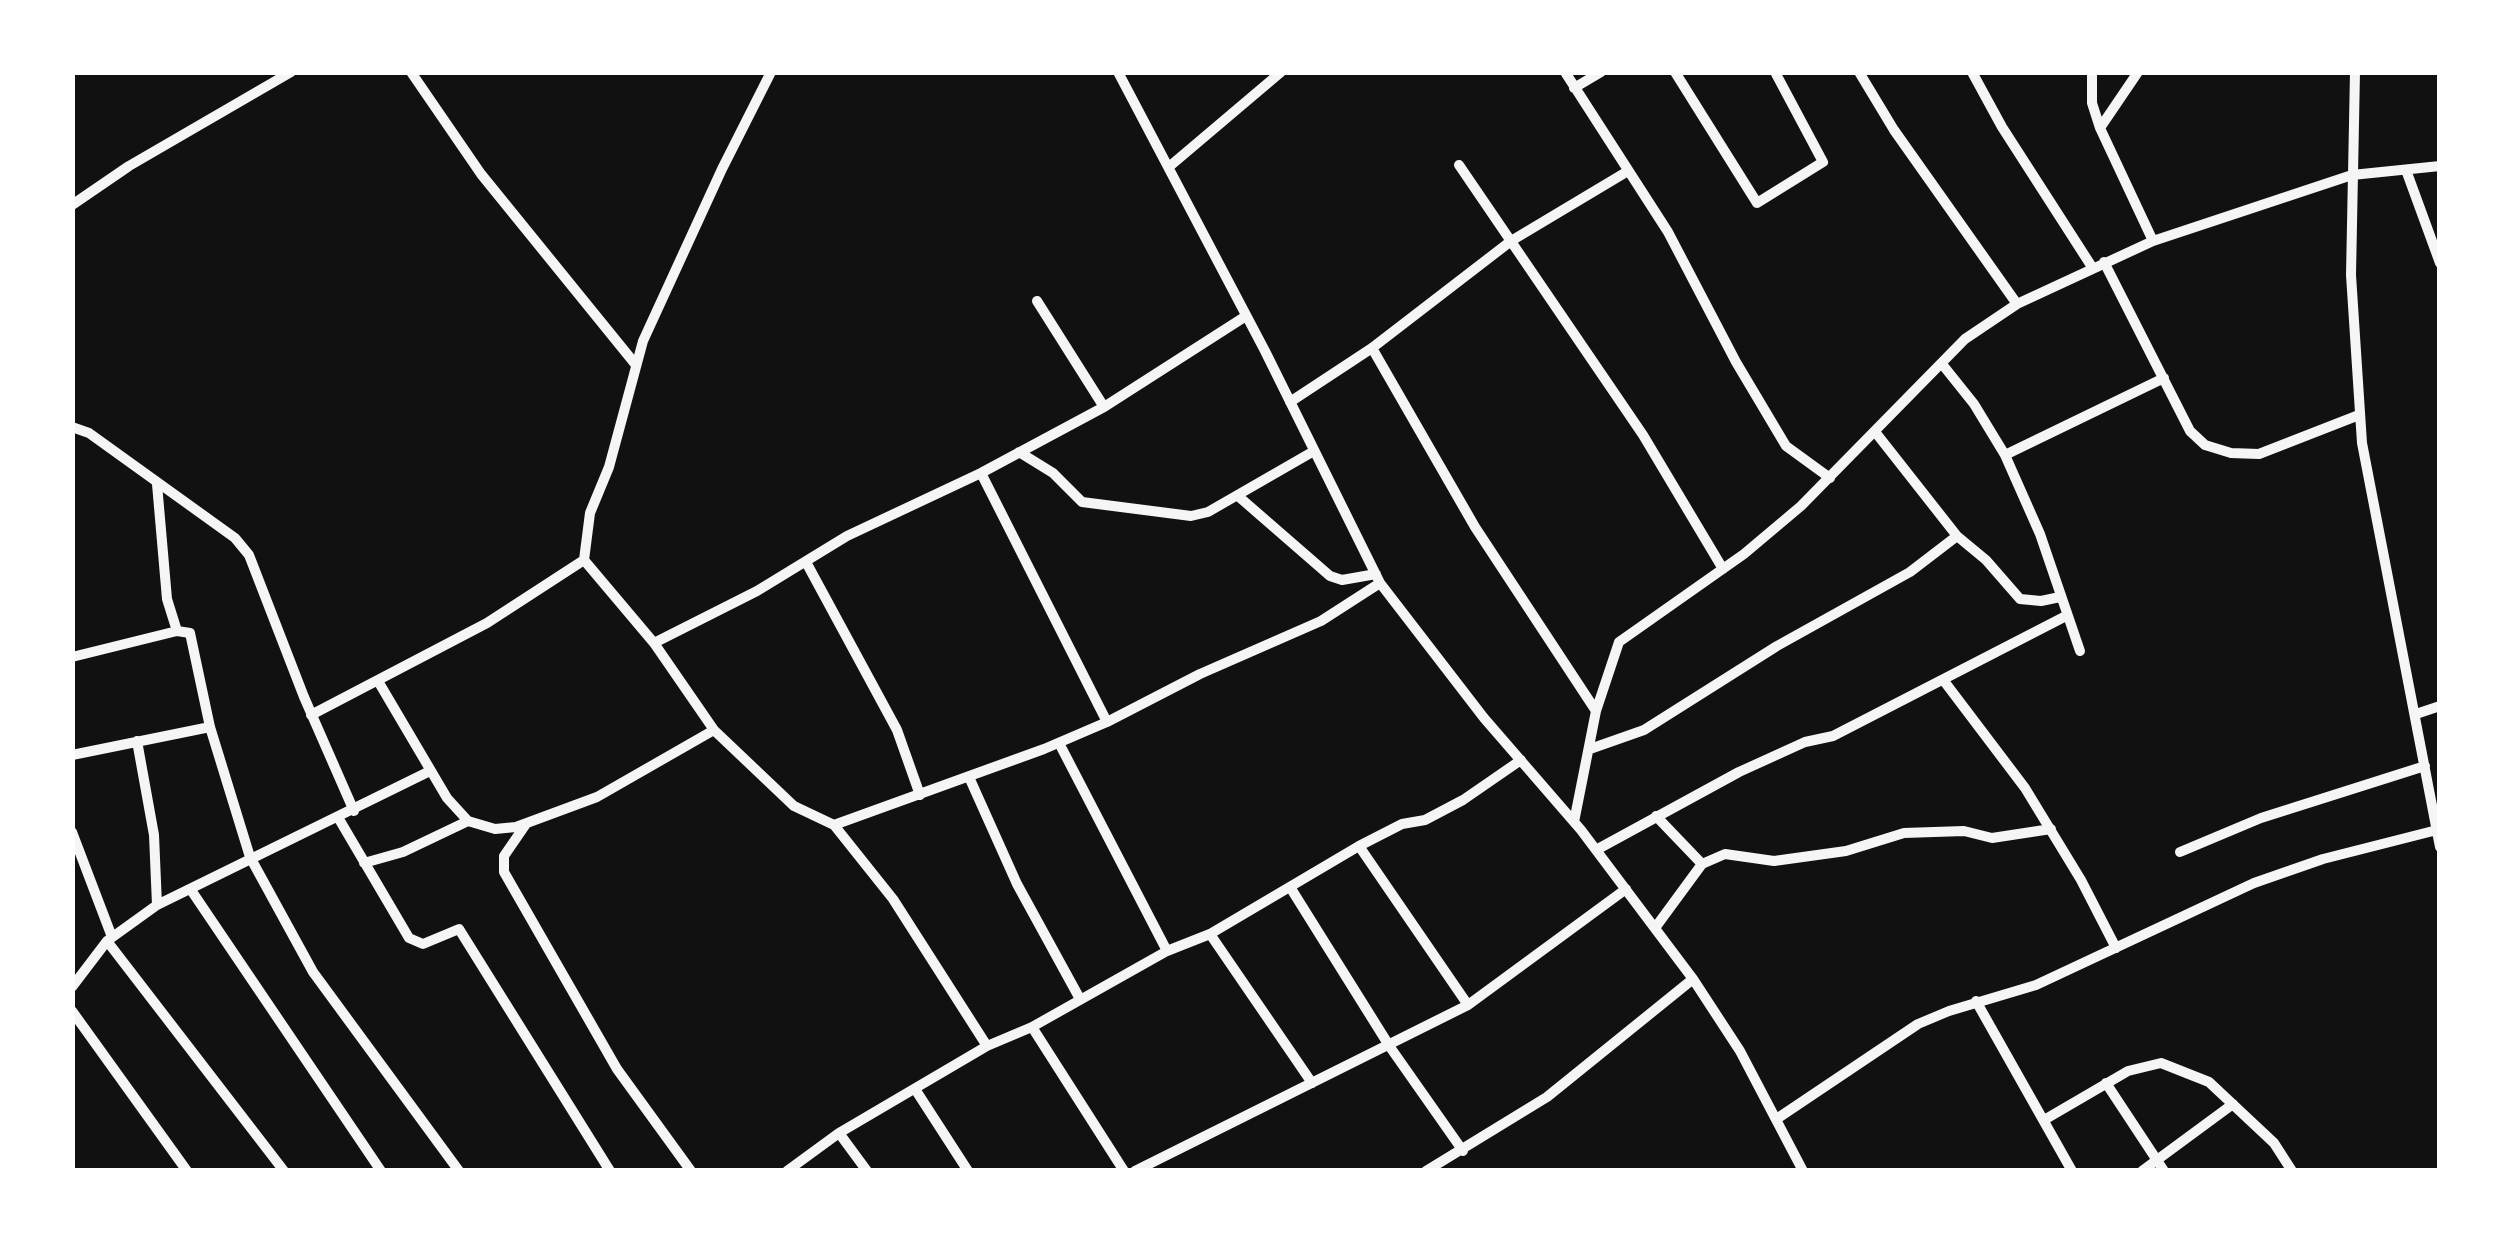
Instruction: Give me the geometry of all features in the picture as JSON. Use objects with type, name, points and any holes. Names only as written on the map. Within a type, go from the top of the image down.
[{"type":"street","points":[[72,205],[129,166],[292,72]]},
{"type":"street","points":[[411,72],[481,175],[636,364]]},
{"type":"street","points":[[771,72],[643,341],[609,466],[590,513],[584,560],[654,643],[714,730],[794,806],[834,825],[893,899],[987,1046]]},
{"type":"street","points":[[1118,72],[1378,578],[1693,979],[1778,1118],[1803,1171]]},
{"type":"street","points":[[1170,166],[1281,72]]},
{"type":"street","points":[[1565,72],[1668,232],[1786,446],[1830,478]]},
{"type":"street","points":[[1574,88],[1601,72]]},
{"type":"street","points":[[1675,72],[1757,202],[1823,160],[1775,72]]},
{"type":"street","points":[[1859,72],[2017,304]]},
{"type":"street","points":[[1972,72],[2002,127],[2098,264],[2197,439],[2231,453],[2259,454],[2360,415]]},
{"type":"street","points":[[2092,72],[2092,103],[2100,128],[2153,241]]},
{"type":"street","points":[[2100,128],[2138,72]]},
{"type":"street","points":[[2355,72],[2351,275],[2360,415],[2383,566],[2440,847]]},
{"type":"street","points":[[1459,165],[1642,435],[1723,569]]},
{"type":"street","points":[[1574,822],[1597,710],[1619,642],[1723,569],[1830,478],[1965,339],[2017,304],[2153,241],[2352,176],[2440,166]]},
{"type":"street","points":[[2406,170],[2440,263]]},
{"type":"street","points":[[1291,402],[1372,348],[1511,241],[1628,171]]},
{"type":"street","points":[[1037,301],[1104,407]]},
{"type":"street","points":[[654,643],[847,536],[1104,407],[1246,316]]},
{"type":"street","points":[[1372,348],[1475,527],[1597,710]]},
{"type":"street","points":[[1942,364],[2005,455],[2040,535],[2080,651]]},
{"type":"street","points":[[2005,455],[2164,378]]},
{"type":"street","points":[[72,427],[89,433],[235,538],[249,555],[354,811]]},
{"type":"street","points":[[1876,433],[1957,536],[2020,598],[2060,597]]},
{"type":"street","points":[[1019,452],[1053,473],[1082,502],[1200,515],[1314,451]]},
{"type":"street","points":[[981,472],[1107,722]]},
{"type":"street","points":[[157,484],[167,599],[176,631]]},
{"type":"street","points":[[1238,496],[1330,576],[1378,578]]},
{"type":"street","points":[[1590,749],[1644,730],[1777,646],[1910,572],[1957,536]]},
{"type":"street","points":[[311,715],[487,623],[584,560]]},
{"type":"street","points":[[806,562],[897,730],[920,795]]},
{"type":"street","points":[[834,825],[1107,722],[1335,612],[1378,578]]},
{"type":"street","points":[[1335,612],[1342,580]]},
{"type":"street","points":[[1596,850],[1739,772],[1805,742],[1833,736],[2066,616]]},
{"type":"street","points":[[72,657],[176,631],[190,633],[210,727],[250,856],[313,972],[459,1171]]},
{"type":"street","points":[[378,681],[447,798],[468,821],[495,829],[526,824],[596,797],[714,730]]},
{"type":"street","points":[[1944,681],[2025,788],[2116,948]]},
{"type":"street","points":[[2416,713],[2440,706]]},
{"type":"street","points":[[72,755],[210,727]]},
{"type":"street","points":[[137,741],[154,835],[158,904]]},
{"type":"street","points":[[1059,743],[1167,951]]},
{"type":"street","points":[[787,1171],[839,1133],[987,1046],[1032,1027],[1167,951],[1210,934],[1359,846],[1444,810],[1521,760]]},
{"type":"street","points":[[2180,851],[2261,818],[2425,766]]},
{"type":"street","points":[[72,987],[110,939],[158,904],[430,771]]},
{"type":"street","points":[[969,777],[1017,884],[1079,999]]},
{"type":"street","points":[[1656,816],[1702,864]]},
{"type":"street","points":[[339,818],[409,938],[423,944],[459,929],[610,1171]]},
{"type":"street","points":[[364,862],[403,853],[468,821]]},
{"type":"street","points":[[526,824],[504,856],[504,872],[616,1069],[691,1171]]},
{"type":"street","points":[[1655,928],[1702,864],[1725,854],[1774,861],[1846,851],[1904,833],[1964,831],[1992,838],[2051,829]]},
{"type":"street","points":[[1778,1118],[1918,1024],[1976,1001],[2036,985],[2271,877],[2437,830]]},
{"type":"street","points":[[72,832],[110,939],[284,1171]]},
{"type":"street","points":[[1359,846],[1468,1005]]},
{"type":"street","points":[[1290,887],[1390,1047],[1463,1151]]},
{"type":"street","points":[[1135,1171],[1468,1005],[1626,889]]},
{"type":"street","points":[[191,890],[381,1171]]},
{"type":"street","points":[[1210,934],[1312,1083]]},
{"type":"street","points":[[1426,1171],[1547,1097],[1693,979]]},
{"type":"street","points":[[1976,1001],[2072,1171]]},
{"type":"street","points":[[72,1011],[187,1171]]},
{"type":"street","points":[[1032,1027],[1124,1171]]},
{"type":"street","points":[[2044,1120],[2106,1083],[2145,1064],[2161,1063],[2209,1082],[2274,1144],[2292,1171]]},
{"type":"street","points":[[2106,1083],[2160,1166]]},
{"type":"street","points":[[915,1089],[968,1171]]},
{"type":"street","points":[[2142,1171],[2160,1166],[2234,1104]]},
{"type":"street","points":[[839,1133],[867,1171]]}]
